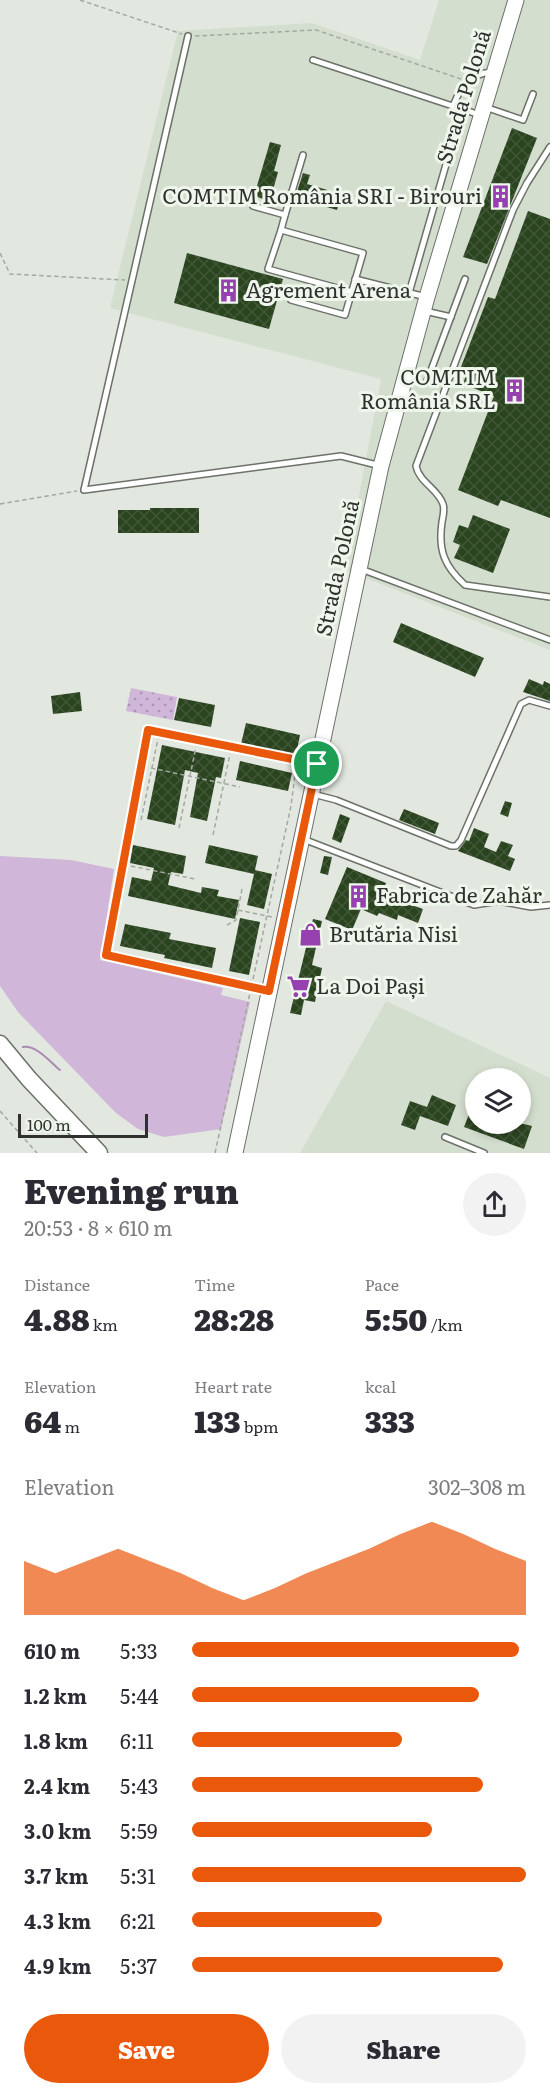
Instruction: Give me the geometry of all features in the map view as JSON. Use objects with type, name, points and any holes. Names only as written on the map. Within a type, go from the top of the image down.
[{"type":"main road","name":"Strada Polonă","points":[[235,1153],[381,466],[425,304],[516,0]]},
{"type":"main road","points":[[0,1044],[29,1079],[99,1153]]},
{"type":"lane","points":[[188,36],[84,490],[341,456],[381,466]]},
{"type":"lane","points":[[313,60],[462,109],[482,110],[523,120],[532,94]]},
{"type":"lane","points":[[453,106],[458,92],[466,81],[480,73],[493,72]]},
{"type":"lane","points":[[409,293],[462,109]]},
{"type":"lane","points":[[550,147],[513,210],[416,466],[417,473],[443,503],[441,549],[457,578],[465,585],[550,597]]},
{"type":"lane","points":[[303,155],[267,269],[352,292]]},
{"type":"lane","points":[[253,206],[285,215]]},
{"type":"lane","points":[[281,230],[363,253],[345,315],[291,300]]},
{"type":"lane","points":[[355,279],[409,293],[451,317]]},
{"type":"lane","points":[[428,381],[465,279]]},
{"type":"lane","points":[[359,568],[550,640]]},
{"type":"lane","points":[[310,794],[336,800],[456,846],[461,840],[521,704],[529,699],[550,706]]},
{"type":"lane","points":[[269,991],[106,955],[148,730],[317,764]]},
{"type":"lane","points":[[301,838],[474,905],[499,901],[531,907],[550,905]]},
{"type":"lane","points":[[445,1137],[484,1153]]},
{"type":"path","points":[[80,0],[188,36],[316,30],[466,81]]},
{"type":"path","points":[[0,253],[10,274],[132,281]]},
{"type":"path","points":[[0,504],[84,490]]},
{"type":"path","points":[[141,820],[159,732]]},
{"type":"path","points":[[179,828],[197,740]]},
{"type":"path","points":[[213,835],[231,747]]},
{"type":"path","points":[[215,1153],[291,806],[297,760]]},
{"type":"path","points":[[151,768],[240,787]]},
{"type":"path","points":[[123,865],[195,879]]},
{"type":"path","points":[[227,924],[236,920],[242,889]]},
{"type":"path","points":[[238,910],[279,918]]},
{"type":"path","points":[[0,1111],[37,1153]]},
{"type":"shaded area","points":[[439,0],[550,0],[550,650],[345,570],[381,379],[110,308],[178,31],[312,23],[420,60]]},
{"type":"shaded area","points":[[131,688],[177,697],[173,720],[126,711]]},
{"type":"shaded area","points":[[0,856],[71,860],[114,869],[100,960],[223,988],[221,995],[250,1002],[221,1129],[164,1137],[138,1129],[116,1113],[18,1012],[0,986]]},
{"type":"shaded area","points":[[386,1001],[529,1068],[465,1068],[465,1134],[531,1134],[531,1069],[550,1078],[550,1153],[300,1153]]},
{"type":"building","name":"COMTIM România SRI - Birouri","points":[[512,128],[537,138],[487,264],[463,257]]},
{"type":"building","points":[[270,142],[281,145],[274,171],[278,172],[270,201],[254,196]]},
{"type":"building","points":[[303,173],[310,175],[307,184],[341,194],[337,210],[295,198]]},
{"type":"building","name":"COMTIM România SRL","points":[[528,211],[550,219],[550,518],[501,500],[498,506],[458,490],[494,396],[463,384],[466,375],[459,372],[488,297],[495,299]]},
{"type":"building","name":"Agrement Arena","points":[[187,253],[283,279],[269,329],[174,303]]},
{"type":"building","points":[[150,508],[199,508],[199,533],[118,533],[118,510],[150,510]]},
{"type":"building","points":[[473,515],[510,529],[493,573],[454,558],[460,545],[453,542],[459,525],[468,528]]},
{"type":"building","points":[[401,623],[484,658],[475,677],[393,642]]},
{"type":"building","points":[[529,679],[543,685],[544,681],[550,684],[550,701],[523,692]]},
{"type":"building","points":[[80,692],[82,711],[53,714],[51,696]]},
{"type":"building","points":[[179,698],[215,705],[211,727],[174,720]]},
{"type":"building","points":[[246,723],[300,735],[296,755],[241,744]]},
{"type":"building","points":[[162,745],[225,758],[221,778],[216,777],[207,821],[190,817],[198,773],[185,770],[175,825],[147,819]]},
{"type":"building","points":[[240,761],[292,773],[288,791],[236,780]]},
{"type":"building","points":[[505,801],[512,803],[508,817],[500,814]]},
{"type":"building","points":[[404,809],[439,823],[435,834],[399,820]]},
{"type":"building","points":[[340,814],[350,818],[341,843],[332,839]]},
{"type":"building","points":[[474,828],[489,834],[484,847],[496,852],[501,841],[513,845],[508,856],[515,859],[510,871],[458,851],[466,840],[469,841]]},
{"type":"building","points":[[133,845],[186,856],[183,874],[171,872],[168,885],[201,893],[202,887],[219,890],[217,896],[239,900],[235,919],[128,896],[132,877],[151,881],[154,868],[130,863]]},
{"type":"building","points":[[209,845],[258,856],[255,870],[272,874],[264,909],[247,905],[254,874],[205,863]]},
{"type":"building","points":[[324,856],[332,857],[328,875],[320,873]]},
{"type":"building","name":"Fabrica de Zahăr","points":[[347,867],[386,883],[381,896],[405,906],[406,903],[423,909],[418,923],[398,915],[397,920],[379,913],[377,916],[361,909],[352,930],[325,919]]},
{"type":"building","points":[[240,918],[260,922],[249,975],[229,971]]},
{"type":"building","points":[[313,919],[322,921],[312,965],[322,968],[315,1002],[304,1000],[301,1015],[290,1013]]},
{"type":"building","points":[[125,924],[171,933],[169,939],[216,948],[212,968],[120,946]]},
{"type":"building","points":[[432,1095],[456,1105],[448,1126],[420,1116],[415,1130],[401,1125],[410,1101],[427,1107]]},
{"type":"building","points":[[483,1134],[529,1134],[524,1149]]},
{"type":"waterway","points":[[23,1047],[38,1051],[60,1070]]},
{"type":"place","name":"COMTIM România SRI - Birouri","points":[[500,197]]},
{"type":"place","name":"Agrement Arena","points":[[228,291]]},
{"type":"place","name":"COMTIM România SRL","points":[[514,390]]},
{"type":"place","name":"Fabrica de Zahăr","points":[[358,896]]},
{"type":"place","name":"Brutăria Nisi","points":[[311,935]]},
{"type":"place","name":"La Doi Pași","points":[[298,987]]},
{"type":"route","points":[[148,730],[317,764],[269,991],[106,955],[148,730]]}]
